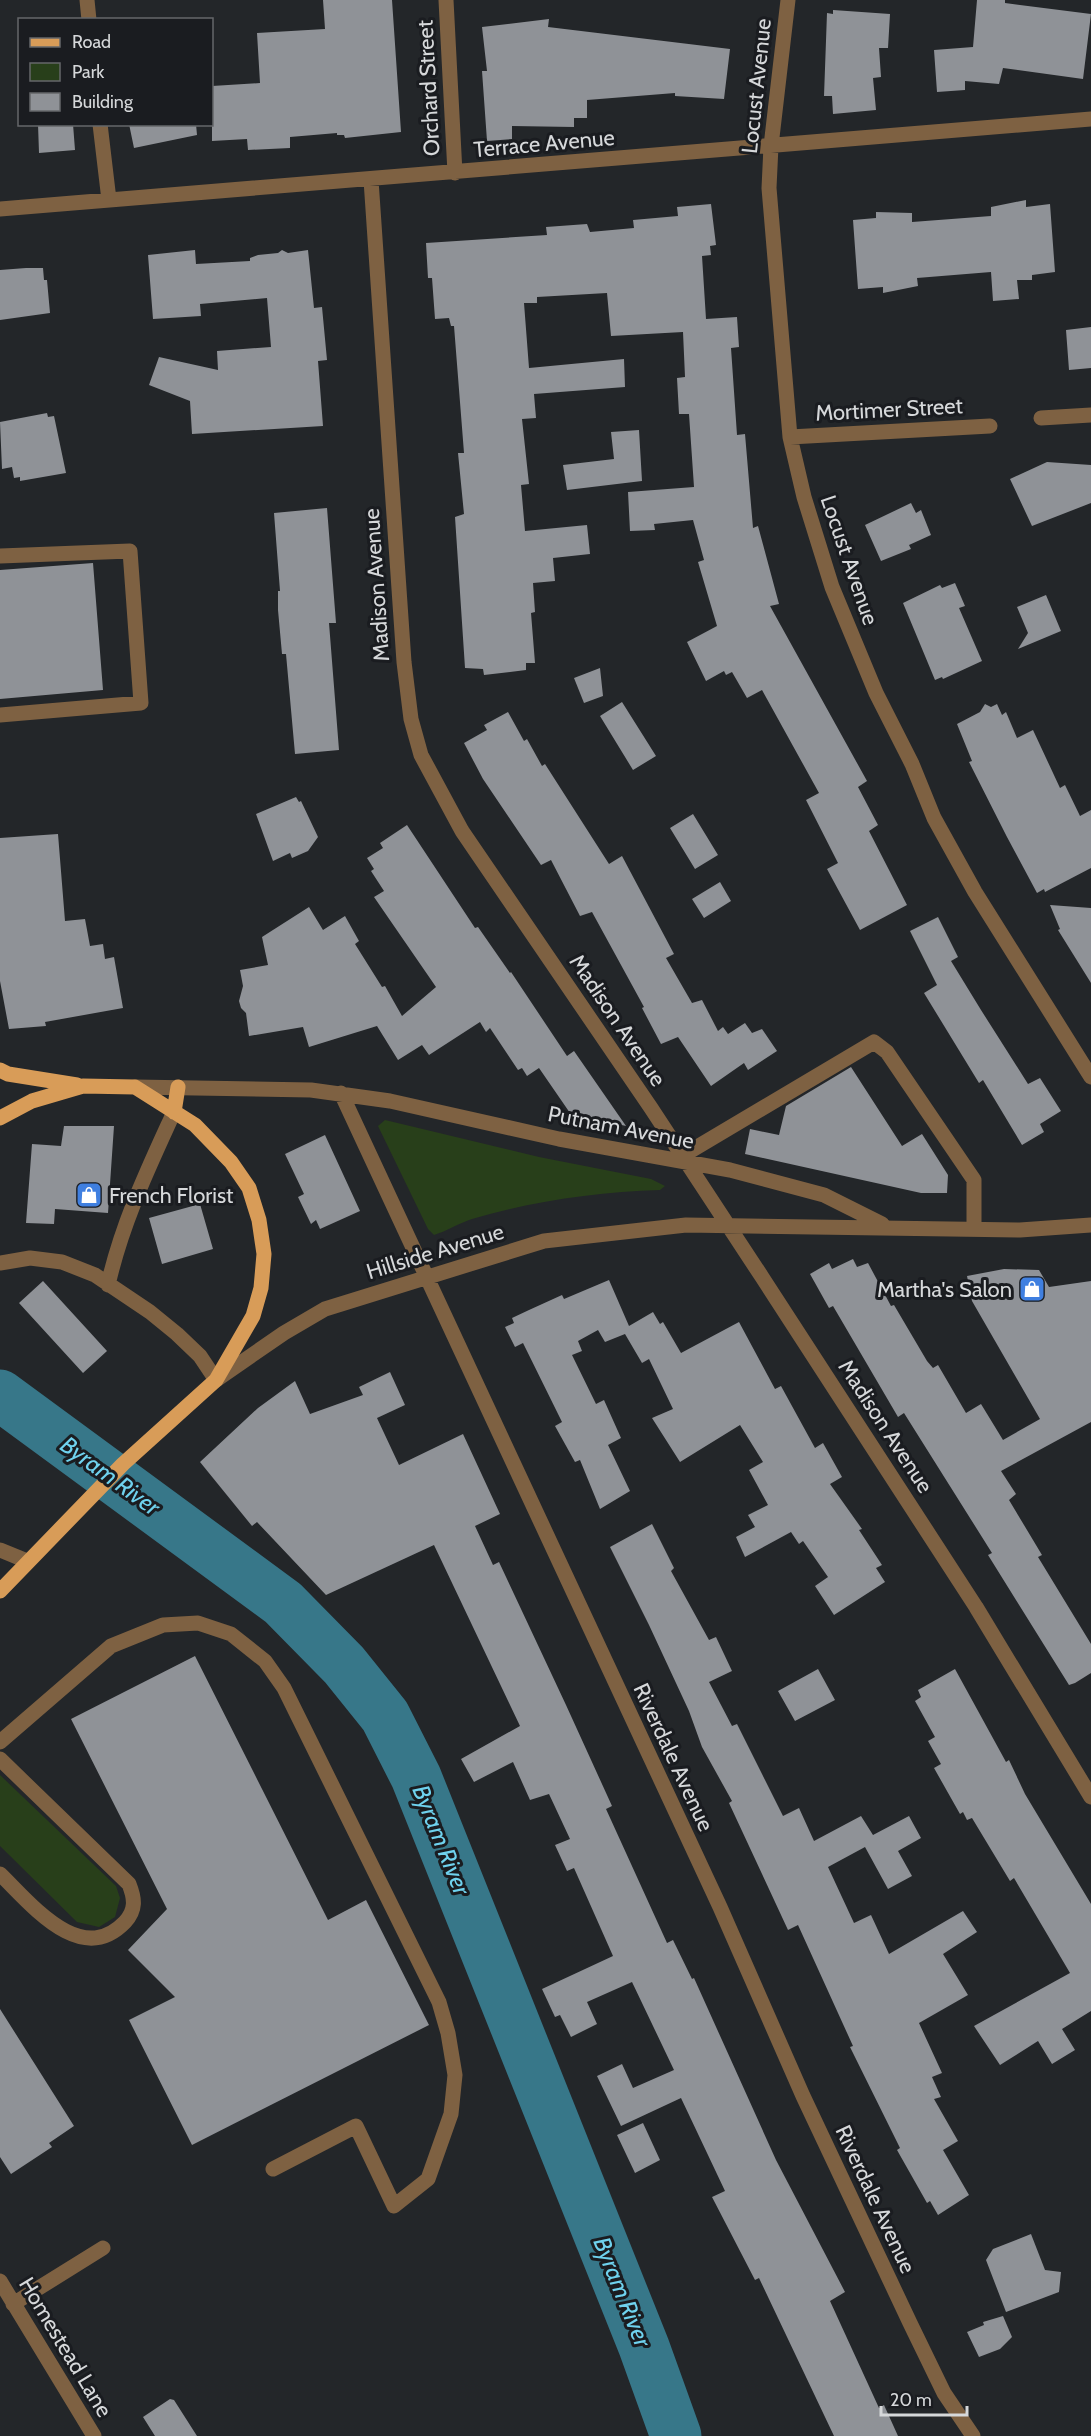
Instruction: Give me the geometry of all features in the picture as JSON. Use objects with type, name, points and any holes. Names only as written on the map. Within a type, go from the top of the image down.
[{"type":"main road","points":[[0,1070],[8,1074],[83,1086]]},
{"type":"main road","name":"Putnam Avenue","points":[[0,1118],[32,1101],[83,1086],[135,1087]]},
{"type":"main road","points":[[135,1087],[195,1125],[231,1162],[249,1188],[260,1220],[264,1254],[261,1288],[253,1316],[216,1380]]},
{"type":"main road","points":[[174,1112],[178,1087]]},
{"type":"main road","name":"Hillside Avenue","points":[[0,1591],[150,1439],[216,1380]]},
{"type":"main road","points":[[0,1580],[23,1566]]},
{"type":"street","points":[[87,0],[89,18]]},
{"type":"street","name":"Orchard Street","points":[[446,0],[455,173]]},
{"type":"street","name":"Locust Avenue","points":[[788,0],[771,146],[769,188],[790,437],[804,497],[832,587],[876,693],[912,764],[934,818],[975,892],[1091,1077]]},
{"type":"street","name":"Terrace Avenue","points":[[0,208],[371,180],[1091,119]]},
{"type":"street","points":[[100,126],[109,200]]},
{"type":"street","name":"Madison Avenue","points":[[371,180],[404,662],[411,719],[421,755],[462,831],[727,1224],[976,1607],[1091,1797]]},
{"type":"street","points":[[1041,418],[1091,415]]},
{"type":"street","name":"Mortimer Street","points":[[790,437],[990,426]]},
{"type":"street","points":[[0,556],[130,551],[141,704],[0,715]]},
{"type":"street","points":[[684,1159],[874,1042],[887,1052],[974,1180],[974,1228]]},
{"type":"street","name":"Putnam Avenue","points":[[135,1087],[341,1093],[410,1104],[559,1139],[684,1159],[824,1195],[884,1226],[1020,1230],[1091,1225]]},
{"type":"street","name":"Riverdale Avenue","points":[[341,1093],[905,2313],[944,2393],[973,2436]]},
{"type":"street","points":[[108,1284],[117,1245],[129,1210],[174,1112]]},
{"type":"street","name":"Hillside Avenue","points":[[216,1380],[284,1333],[325,1310],[426,1276],[544,1241],[686,1225],[884,1226]]},
{"type":"street","points":[[0,1263],[30,1258],[62,1262],[95,1275],[150,1312],[177,1334],[200,1356],[216,1380]]},
{"type":"street","points":[[0,1550],[23,1566]]},
{"type":"street","points":[[0,1742],[111,1646],[163,1626],[198,1623],[231,1634],[265,1661],[284,1688],[439,2002],[448,2033],[455,2075],[451,2114],[428,2179],[394,2205],[356,2126],[273,2169]]},
{"type":"street","points":[[0,1759],[129,1884],[135,1899],[131,1915],[115,1932],[94,1938],[72,1936],[48,1920],[0,1874]]},
{"type":"street","points":[[14,2304],[103,2248]]},
{"type":"street","name":"Homestead Lane","points":[[0,2282],[94,2436]]},
{"type":"green space","points":[[385,1120],[539,1157],[651,1179],[665,1186],[660,1190],[589,1195],[518,1207],[472,1219],[434,1235],[428,1229],[378,1126]]},
{"type":"green space","points":[[0,1775],[116,1886],[120,1898],[115,1917],[99,1927],[77,1922],[0,1846]]},
{"type":"building","points":[[323,0],[392,0],[401,132],[345,138],[344,135],[337,135],[337,133],[290,137],[290,148],[248,150],[247,139],[212,141],[213,86],[260,83],[257,33],[325,29]]},
{"type":"building","points":[[977,0],[1005,0],[1005,3],[1091,14],[1083,79],[1003,68],[999,84],[965,81],[965,90],[937,92],[934,50],[973,47]]},
{"type":"building","points":[[833,10],[890,14],[888,48],[879,48],[881,77],[873,78],[876,110],[833,114],[832,96],[824,96],[827,13],[833,14]]},
{"type":"building","points":[[549,19],[548,27],[730,49],[724,99],[675,96],[675,93],[587,100],[587,118],[574,118],[574,127],[512,126],[512,139],[487,141],[482,71],[487,71],[482,27]]},
{"type":"building","points":[[38,126],[73,126],[75,150],[39,153]]},
{"type":"building","points":[[129,126],[196,126],[197,135],[134,148]]},
{"type":"building","points":[[1026,200],[1026,207],[1050,204],[1055,272],[1032,275],[1032,280],[1017,280],[1019,299],[993,301],[991,272],[917,278],[918,286],[883,293],[883,287],[858,289],[853,220],[876,218],[876,212],[912,213],[912,222],[991,216],[991,207]]},
{"type":"building","points":[[711,204],[716,245],[710,246],[711,255],[702,256],[706,319],[737,317],[739,347],[731,348],[737,435],[745,434],[753,528],[758,526],[779,604],[770,606],[867,781],[858,787],[878,825],[869,831],[907,905],[860,930],[827,869],[838,863],[806,800],[819,793],[762,690],[747,698],[732,672],[726,675],[724,671],[706,681],[687,642],[717,626],[698,562],[704,560],[693,520],[654,524],[655,530],[630,531],[628,492],[694,487],[689,414],[679,414],[677,378],[685,377],[683,332],[611,336],[607,293],[537,297],[537,303],[524,303],[529,368],[624,359],[625,387],[534,394],[536,418],[522,419],[529,484],[521,485],[525,531],[587,525],[590,554],[553,558],[555,581],[533,583],[535,612],[531,613],[535,663],[526,663],[526,670],[484,675],[483,669],[465,668],[455,517],[464,514],[458,453],[464,453],[454,326],[451,326],[449,318],[435,319],[432,278],[428,278],[426,243],[547,235],[546,227],[587,224],[590,232],[634,228],[633,220],[678,216],[677,207]]},
{"type":"building","points":[[195,250],[196,264],[250,261],[250,258],[258,255],[278,253],[282,250],[288,253],[308,250],[314,308],[322,307],[327,360],[318,361],[323,426],[192,434],[190,401],[149,385],[159,357],[218,370],[217,351],[271,347],[267,298],[200,304],[201,316],[153,319],[148,255]]},
{"type":"building","points":[[43,268],[44,280],[47,280],[50,313],[0,320],[0,270]]},
{"type":"building","points":[[1091,327],[1091,368],[1069,370],[1066,330]]},
{"type":"building","points":[[47,413],[48,417],[54,416],[66,473],[20,481],[20,477],[14,478],[12,467],[2,469],[0,422]]},
{"type":"building","points":[[639,430],[642,481],[567,490],[563,465],[614,459],[611,432]]},
{"type":"building","points":[[1047,462],[1091,465],[1091,503],[1032,526],[1010,479]]},
{"type":"building","points":[[911,503],[916,513],[921,510],[931,535],[909,545],[911,549],[881,561],[865,525]]},
{"type":"building","points":[[327,508],[336,623],[329,623],[339,750],[295,754],[286,654],[282,654],[278,610],[278,591],[280,591],[274,513]]},
{"type":"building","points":[[93,563],[103,690],[0,699],[0,570]]},
{"type":"building","points":[[955,583],[965,606],[959,608],[982,661],[943,679],[942,677],[935,680],[903,603],[940,585],[942,588]]},
{"type":"building","points":[[1046,595],[1061,631],[1018,649],[1028,633],[1017,607]]},
{"type":"building","points":[[600,668],[603,696],[584,703],[574,678]]},
{"type":"building","points":[[622,702],[656,756],[633,770],[600,716]]},
{"type":"building","points":[[985,704],[991,707],[997,704],[1002,715],[1006,712],[1017,738],[1033,730],[1060,788],[1065,785],[1080,816],[1091,810],[1091,868],[1045,892],[1044,889],[1037,893],[969,762],[972,761],[957,724],[980,712]]},
{"type":"building","points":[[508,712],[524,741],[527,739],[542,766],[545,764],[609,864],[622,856],[674,954],[666,958],[692,1003],[702,1000],[718,1031],[723,1027],[728,1034],[745,1023],[752,1033],[762,1029],[777,1051],[748,1070],[744,1063],[711,1086],[678,1037],[661,1044],[642,1008],[644,1007],[592,912],[580,916],[551,860],[541,865],[483,779],[464,743],[487,730],[484,725]]},
{"type":"building","points":[[296,797],[299,802],[301,801],[318,837],[308,851],[292,858],[290,853],[273,861],[256,814]]},
{"type":"building","points":[[693,814],[718,855],[695,869],[670,828]]},
{"type":"building","points":[[407,825],[475,928],[478,927],[511,972],[567,1056],[574,1051],[626,1126],[570,1113],[539,1068],[527,1076],[522,1068],[518,1070],[490,1028],[486,1032],[480,1022],[429,1055],[422,1045],[398,1060],[377,1026],[309,1047],[303,1027],[249,1036],[246,1013],[239,1001],[243,986],[240,970],[268,965],[262,937],[309,907],[323,930],[345,916],[359,941],[355,944],[382,987],[385,986],[402,1016],[436,987],[374,897],[384,891],[371,871],[374,869],[367,858],[383,848],[380,843]]},
{"type":"building","points":[[58,834],[65,921],[85,919],[90,946],[103,944],[105,959],[114,957],[123,1008],[45,1022],[46,1026],[9,1029],[0,981],[0,838]]},
{"type":"building","points":[[720,882],[731,901],[704,918],[692,899]]},
{"type":"building","points":[[1050,905],[1091,908],[1091,983],[1058,930],[1060,929]]},
{"type":"building","points":[[938,917],[958,957],[951,961],[981,1010],[1028,1084],[1040,1078],[1061,1111],[1040,1124],[1044,1132],[1022,1145],[983,1080],[979,1083],[924,993],[937,985],[910,931]]},
{"type":"building","points":[[851,1067],[902,1146],[922,1134],[948,1175],[947,1193],[921,1193],[745,1154],[750,1129],[779,1135],[786,1106]]},
{"type":"building","points":[[64,1126],[114,1126],[108,1213],[55,1209],[54,1224],[26,1223],[32,1144],[61,1146]]},
{"type":"building","points":[[325,1135],[360,1211],[320,1229],[316,1220],[311,1224],[298,1197],[304,1194],[285,1154]]},
{"type":"building","points":[[200,1204],[213,1249],[162,1264],[149,1218]]},
{"type":"building","points":[[853,1259],[857,1267],[868,1263],[891,1306],[894,1305],[927,1361],[933,1368],[938,1365],[966,1413],[981,1404],[1003,1440],[1040,1419],[972,1301],[967,1276],[1004,1269],[1039,1270],[1049,1287],[1091,1281],[1091,1422],[1001,1471],[1016,1494],[1009,1500],[1042,1555],[1038,1557],[1091,1644],[1091,1673],[1075,1683],[1069,1685],[988,1555],[992,1553],[904,1413],[898,1417],[833,1306],[829,1308],[810,1274],[829,1263],[832,1269]]},
{"type":"building","points":[[609,1280],[629,1326],[653,1312],[660,1324],[663,1322],[681,1353],[739,1322],[775,1389],[781,1386],[815,1448],[823,1443],[842,1477],[830,1484],[862,1529],[859,1530],[882,1565],[876,1568],[885,1582],[834,1615],[815,1586],[828,1577],[803,1541],[799,1544],[791,1532],[745,1557],[736,1537],[755,1527],[748,1515],[768,1505],[749,1470],[763,1462],[740,1425],[680,1462],[652,1418],[673,1409],[649,1359],[642,1363],[625,1334],[605,1342],[598,1330],[578,1341],[582,1351],[572,1355],[596,1404],[604,1400],[621,1438],[608,1445],[630,1491],[600,1509],[580,1460],[575,1462],[555,1426],[562,1422],[523,1343],[515,1347],[505,1327],[514,1323],[512,1318],[562,1295],[564,1299]]},
{"type":"building","points":[[43,1281],[107,1351],[83,1373],[19,1303]]},
{"type":"building","points":[[390,1372],[405,1405],[377,1418],[399,1465],[463,1434],[500,1514],[475,1526],[493,1565],[499,1562],[566,1705],[612,1806],[606,1809],[667,1943],[673,1940],[692,1979],[694,1978],[776,2160],[845,2292],[830,2301],[879,2408],[884,2405],[898,2436],[834,2436],[759,2278],[755,2280],[712,2197],[725,2191],[681,2098],[621,2126],[597,2076],[622,2064],[633,2088],[674,2070],[632,1982],[587,2002],[597,2024],[571,2037],[560,2015],[555,2017],[542,1989],[613,1956],[574,1868],[567,1871],[555,1845],[570,1839],[549,1794],[530,1800],[513,1762],[474,1782],[461,1759],[520,1726],[434,1545],[326,1595],[257,1522],[252,1526],[200,1462],[258,1408],[295,1381],[310,1414],[363,1395],[359,1387]]},
{"type":"building","points":[[652,1524],[674,1568],[671,1571],[709,1640],[716,1637],[732,1671],[709,1682],[732,1726],[737,1724],[783,1816],[799,1808],[814,1841],[861,1816],[873,1835],[909,1816],[921,1838],[898,1851],[912,1876],[888,1889],[865,1847],[828,1867],[854,1923],[871,1915],[889,1954],[963,1911],[977,1932],[943,1954],[968,1995],[919,2023],[942,2073],[932,2077],[941,2097],[934,2099],[958,2141],[943,2150],[969,2195],[938,2215],[930,2201],[927,2203],[897,2150],[900,2148],[850,2047],[853,2046],[798,1925],[788,1930],[729,1803],[732,1801],[702,1747],[689,1711],[610,1547]]},
{"type":"building","points":[[195,1656],[328,1920],[366,1900],[429,2025],[192,2145],[129,2020],[175,1997],[128,1950],[167,1909],[71,1719]]},
{"type":"building","points":[[818,1669],[835,1700],[795,1721],[778,1691]]},
{"type":"building","points":[[955,1669],[1006,1762],[1009,1760],[1025,1794],[1091,1904],[1091,2011],[1062,2029],[1075,2050],[1052,2064],[1038,2041],[1000,2065],[974,2026],[1070,1973],[1014,1878],[1010,1881],[972,1818],[967,1820],[963,1812],[960,1814],[934,1768],[941,1764],[928,1741],[935,1737],[915,1701],[921,1697],[918,1690]]},
{"type":"building","points":[[0,2009],[74,2126],[49,2143],[52,2147],[11,2174],[0,2157]]},
{"type":"building","points":[[643,2123],[660,2160],[635,2173],[617,2135]]},
{"type":"building","points":[[1031,2234],[1045,2270],[1061,2272],[1059,2292],[1006,2312],[986,2260],[993,2249]]},
{"type":"building","points":[[1003,2316],[1012,2337],[1000,2349],[979,2357],[967,2332],[984,2325],[983,2322]]},
{"type":"building","points":[[170,2399],[174,2400],[197,2436],[155,2436],[143,2417]]},
{"type":"waterway","name":"Byram River","points":[[0,1395],[283,1603],[344,1665],[385,1716],[416,1777],[644,2347],[676,2436]]},
{"type":"place","name":"French Florist","points":[[89,1195]]},
{"type":"place","name":"Martha's Salon","points":[[1032,1289]]}]
